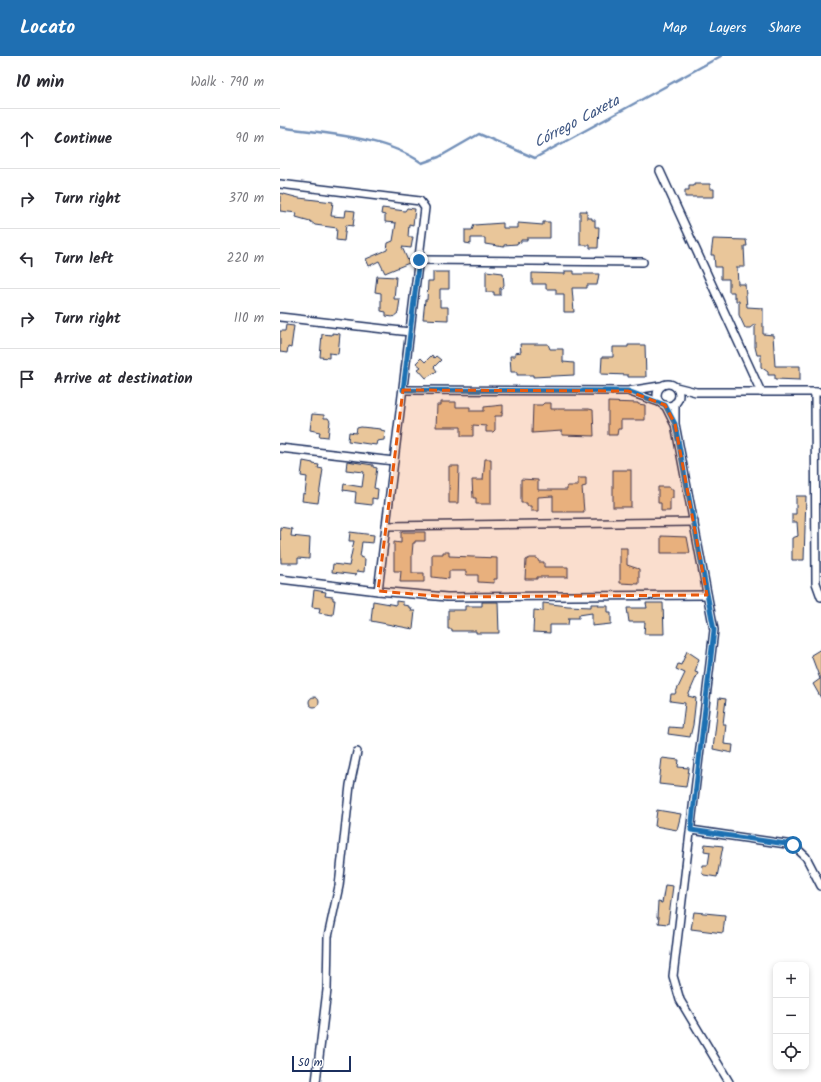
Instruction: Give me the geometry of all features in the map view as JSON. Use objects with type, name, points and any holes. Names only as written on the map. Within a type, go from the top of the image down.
[{"type":"street","points":[[660,171],[762,392]]},
{"type":"street","points":[[280,184],[420,200],[425,208],[378,591]]},
{"type":"street","points":[[419,260],[643,262]]},
{"type":"street","points":[[280,317],[410,332]]},
{"type":"street","points":[[403,390],[628,391],[668,384],[696,392],[818,392],[816,583],[821,597]]},
{"type":"street","points":[[660,386],[657,394],[675,424]]},
{"type":"street","points":[[676,387],[679,393],[675,424],[714,630],[673,976],[680,1000],[729,1082]]},
{"type":"street","points":[[628,391],[662,404],[677,400],[696,392]]},
{"type":"street","points":[[280,448],[394,461]]},
{"type":"street","points":[[386,526],[694,522]]},
{"type":"street","points":[[280,579],[378,591],[447,597],[708,595]]},
{"type":"street","points":[[316,1082],[327,990],[328,937],[339,886],[350,785],[357,752]]},
{"type":"street","points":[[691,830],[793,845],[806,857],[821,886]]},
{"type":"highlighted area","points":[[403,390],[628,391],[665,405],[675,424],[707,595],[447,597],[378,591]]},
{"type":"building","points":[[694,184],[710,184],[710,189],[714,189],[714,197],[685,197],[685,190],[689,190],[689,186],[694,186]]},
{"type":"building","points":[[280,193],[299,198],[333,202],[331,216],[345,217],[346,210],[355,211],[353,226],[346,225],[344,241],[336,240],[337,228],[315,225],[310,221],[296,217],[297,213],[280,211]]},
{"type":"building","points":[[382,208],[405,211],[407,208],[415,209],[413,225],[409,224],[408,237],[413,237],[411,248],[402,247],[409,263],[385,273],[379,261],[369,266],[366,259],[387,250],[388,243],[393,241],[396,223],[385,222],[385,215],[381,214]]},
{"type":"building","points":[[580,211],[587,211],[587,218],[592,218],[592,220],[595,220],[595,227],[599,227],[598,248],[590,248],[590,245],[580,245]]},
{"type":"building","points":[[543,222],[550,222],[550,238],[527,238],[527,240],[521,240],[521,242],[517,244],[504,245],[504,247],[485,244],[485,238],[471,238],[471,244],[465,243],[465,230],[472,230],[474,225],[503,223],[503,228],[518,228],[518,223],[543,225]]},
{"type":"building","points":[[713,239],[746,240],[747,246],[744,246],[745,267],[737,267],[738,284],[745,284],[747,307],[763,308],[763,334],[773,335],[775,366],[800,366],[800,380],[775,379],[775,375],[768,375],[768,372],[761,367],[761,355],[757,355],[755,347],[755,324],[750,328],[745,328],[739,315],[739,301],[736,301],[734,292],[729,292],[729,279],[721,279],[721,267],[715,267],[714,255],[711,255]]},
{"type":"building","points":[[486,271],[503,273],[504,285],[500,288],[500,295],[494,295],[494,292],[486,292]]},
{"type":"building","points":[[565,271],[574,271],[574,274],[599,274],[597,285],[587,285],[587,288],[572,288],[574,312],[564,312],[564,294],[556,294],[556,289],[546,289],[546,284],[532,284],[532,273],[565,274]]},
{"type":"building","points":[[433,272],[449,272],[449,289],[440,289],[440,307],[448,307],[448,320],[423,319],[425,300],[427,300],[428,281],[433,281]]},
{"type":"building","points":[[377,276],[396,277],[394,299],[400,299],[398,313],[393,317],[386,316],[386,312],[381,311],[381,293],[375,292]]},
{"type":"building","points":[[286,325],[294,326],[291,348],[288,347],[287,353],[280,352],[280,331],[285,331]]},
{"type":"building","points":[[332,333],[340,334],[338,354],[329,353],[329,358],[320,357],[322,334],[332,335]]},
{"type":"building","points":[[520,344],[548,344],[550,349],[563,349],[563,362],[574,363],[574,375],[533,377],[533,375],[517,375],[517,372],[511,372],[510,356],[515,356],[515,353],[521,352]]},
{"type":"building","points":[[628,345],[645,345],[646,377],[601,374],[602,357],[613,357],[613,347],[628,347]]},
{"type":"building","points":[[432,355],[434,358],[436,356],[441,360],[434,367],[437,371],[426,378],[418,369],[421,367],[416,363],[421,358],[425,362]]},
{"type":"building","points":[[441,402],[456,402],[456,407],[470,407],[470,411],[484,411],[484,407],[503,405],[503,412],[502,416],[495,416],[495,430],[493,432],[486,432],[486,426],[473,425],[473,436],[461,436],[461,427],[436,427],[437,405],[441,405]]},
{"type":"building","points":[[608,402],[638,403],[645,405],[645,420],[621,420],[621,429],[618,429],[617,435],[608,435]]},
{"type":"building","points":[[544,403],[551,403],[551,409],[593,410],[594,436],[562,435],[562,431],[532,433],[533,405],[542,405]]},
{"type":"building","points":[[312,414],[324,415],[324,418],[328,418],[330,421],[328,437],[319,436],[320,432],[310,430]]},
{"type":"building","points":[[357,428],[381,429],[385,431],[384,440],[377,441],[376,445],[348,441],[349,432],[356,433]]},
{"type":"building","points":[[485,459],[491,459],[491,504],[476,504],[476,498],[473,498],[472,480],[483,480]]},
{"type":"building","points":[[303,461],[319,465],[318,468],[323,469],[318,503],[302,501],[303,493],[305,494],[307,477],[301,476]]},
{"type":"building","points":[[347,461],[373,465],[373,467],[377,468],[374,488],[378,489],[377,499],[372,498],[372,505],[355,503],[356,492],[343,490],[344,484],[362,487],[364,472],[346,470]]},
{"type":"building","points":[[449,466],[459,466],[458,503],[449,503]]},
{"type":"building","points":[[613,470],[631,470],[631,507],[613,507]]},
{"type":"building","points":[[578,478],[586,478],[586,486],[582,487],[584,512],[553,512],[553,496],[538,497],[538,511],[531,511],[531,506],[527,506],[527,503],[521,503],[521,479],[538,480],[538,490],[567,490],[567,486],[578,486]]},
{"type":"building","points":[[658,487],[670,487],[670,489],[673,489],[673,498],[670,498],[670,511],[661,511],[661,503],[658,503]]},
{"type":"building","points":[[796,496],[806,496],[804,560],[792,560],[792,538],[798,536],[797,522],[792,522],[792,514],[796,514]]},
{"type":"building","points":[[280,527],[292,529],[291,536],[310,538],[309,559],[298,558],[298,563],[281,563]]},
{"type":"building","points":[[350,532],[374,535],[373,543],[362,542],[360,557],[365,559],[364,572],[357,571],[356,575],[332,572],[333,564],[349,566],[354,541],[349,541]]},
{"type":"building","points":[[401,532],[425,532],[425,541],[415,541],[415,543],[413,543],[412,555],[412,573],[424,573],[424,582],[400,582],[401,571],[394,571],[394,542],[401,543]]},
{"type":"building","points":[[661,536],[687,537],[690,553],[661,553]]},
{"type":"building","points":[[620,548],[627,548],[627,565],[639,569],[639,584],[620,583]]},
{"type":"building","points":[[443,552],[449,552],[449,556],[497,558],[497,579],[494,579],[494,583],[478,582],[478,575],[466,575],[466,571],[449,571],[449,579],[432,577],[432,554],[443,554]]},
{"type":"building","points":[[530,558],[537,558],[539,562],[544,562],[544,567],[568,567],[568,577],[537,577],[537,579],[525,579],[526,560]]},
{"type":"building","points":[[314,590],[326,592],[325,596],[333,597],[333,600],[335,600],[333,615],[319,613],[320,608],[312,607]]},
{"type":"building","points":[[373,601],[396,605],[396,601],[403,602],[403,605],[412,608],[411,611],[415,611],[413,629],[371,621]]},
{"type":"building","points":[[482,602],[498,602],[499,633],[476,633],[476,631],[452,631],[452,629],[448,629],[448,610],[465,610],[465,606],[482,606]]},
{"type":"building","points":[[543,603],[568,606],[591,607],[591,604],[599,604],[598,606],[608,606],[608,612],[611,612],[611,624],[592,626],[592,613],[579,615],[579,618],[569,618],[568,625],[550,625],[550,633],[533,632],[534,610],[543,611]]},
{"type":"building","points":[[646,603],[663,603],[664,634],[644,634],[645,622],[629,622],[627,608],[647,608]]},
{"type":"building","points":[[821,649],[821,698],[813,684],[820,679],[811,655]]},
{"type":"building","points":[[687,651],[699,659],[695,672],[698,673],[688,696],[696,698],[690,737],[668,734],[669,727],[682,728],[685,703],[670,701],[671,694],[675,694],[685,673],[676,669],[678,664],[681,665]]},
{"type":"building","points":[[312,697],[316,697],[318,698],[318,706],[312,707],[309,704],[309,700]]},
{"type":"building","points":[[719,698],[726,699],[723,724],[726,724],[724,744],[733,745],[732,753],[713,749]]},
{"type":"building","points":[[662,758],[679,760],[678,767],[689,768],[686,787],[659,784]]},
{"type":"building","points":[[657,810],[681,814],[677,830],[655,826]]},
{"type":"building","points":[[705,844],[723,846],[717,877],[704,875],[702,873],[703,865],[708,865],[710,852],[704,851]]},
{"type":"building","points":[[665,885],[673,886],[668,924],[658,923],[659,918],[657,918],[658,902],[662,903]]},
{"type":"building","points":[[694,912],[725,915],[723,933],[691,929]]},
{"type":"waterway","name":"Córrego Caxeta","points":[[280,127],[335,134],[372,142],[407,154],[422,163],[439,157],[479,134],[535,158],[721,56]]},
{"type":"route","points":[[419,260],[403,390],[628,391],[665,405],[675,424],[714,630],[691,830],[793,845]]}]
